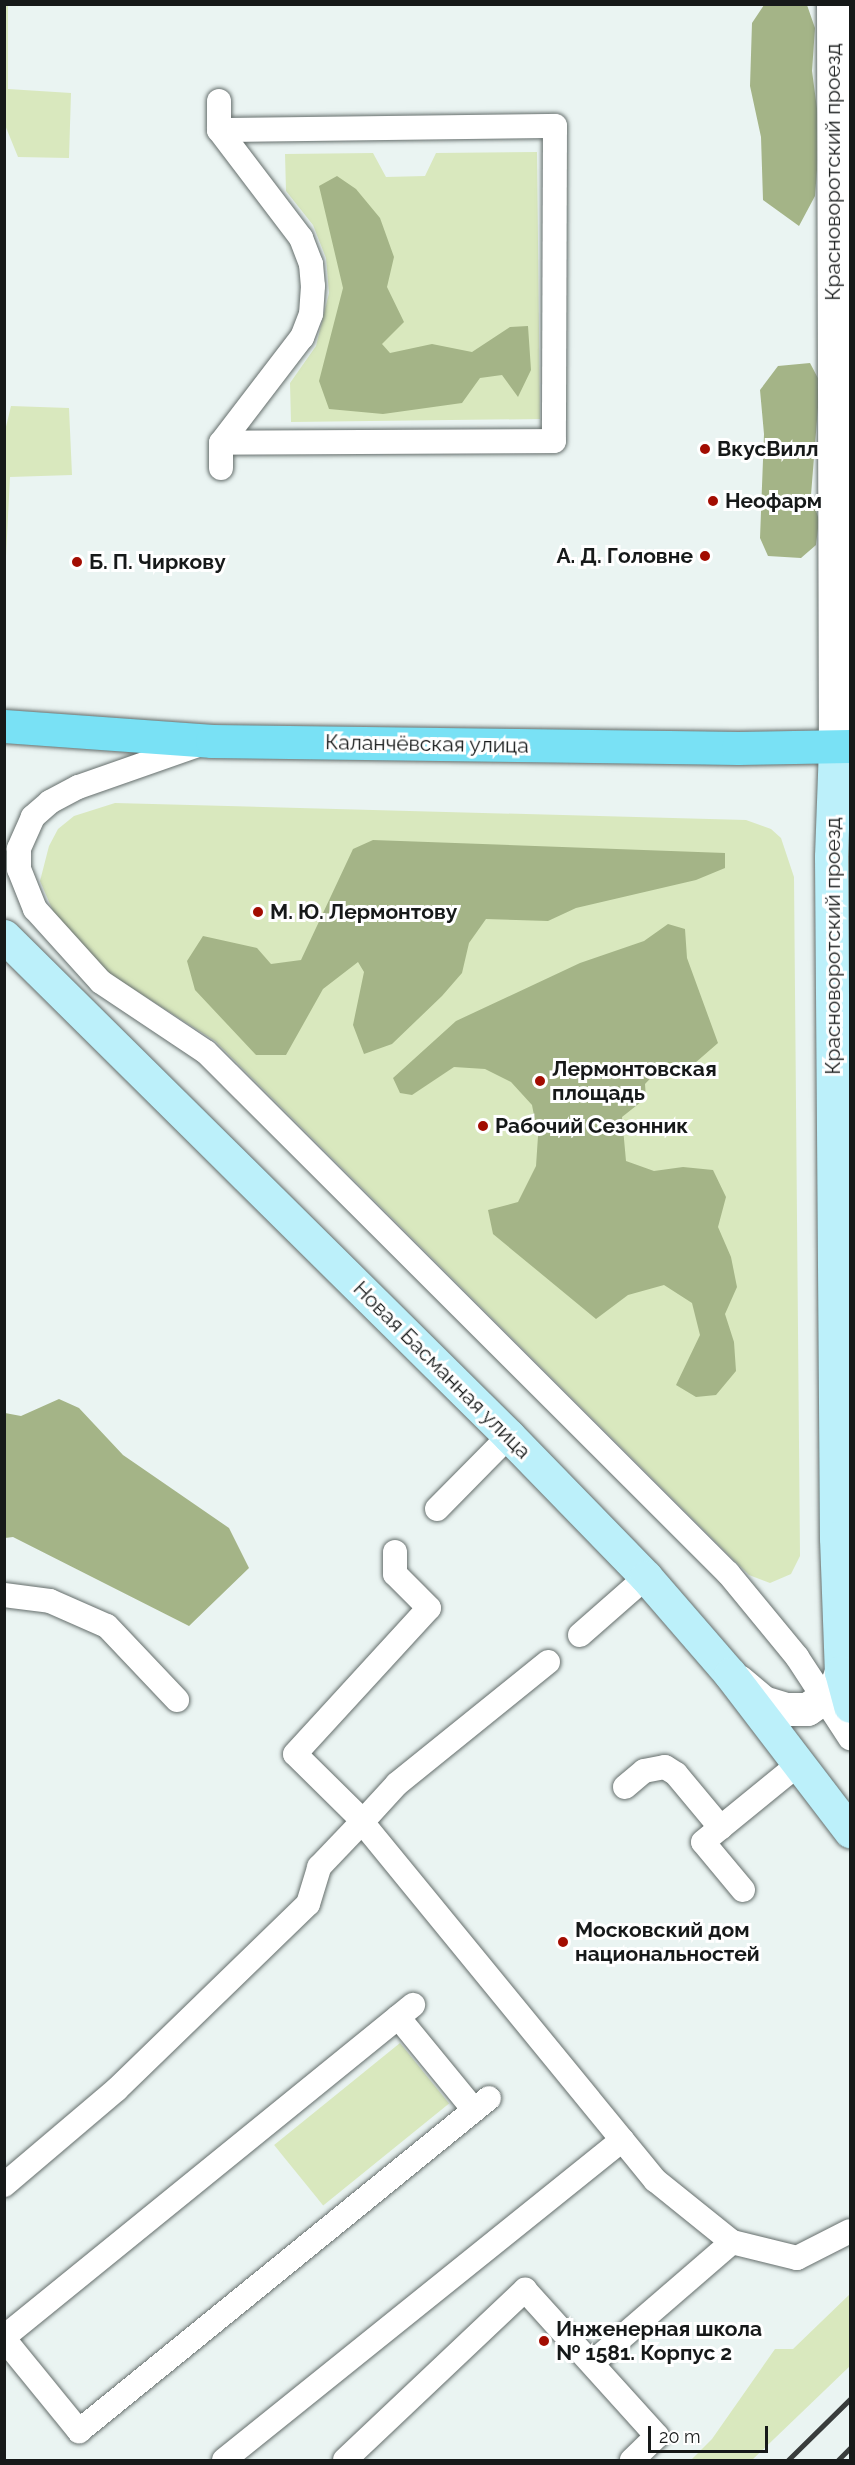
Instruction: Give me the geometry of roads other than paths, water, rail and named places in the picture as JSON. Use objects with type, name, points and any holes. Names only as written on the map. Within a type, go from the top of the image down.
[{"type":"main road","name":"Каланчёвская улица","points":[[4,726],[212,741],[843,746]]},
{"type":"main road","name":"Красноворотский проезд","points":[[839,1693],[844,1595],[831,881],[843,746]]},
{"type":"main road","name":"Новая Басманная улица","points":[[4,936],[509,1436],[646,1577],[730,1674],[850,1831]]},
{"type":"street","name":"Красноворотский проезд","points":[[833,4],[841,49],[843,746]]},
{"type":"street","points":[[730,1674],[763,1702],[786,1709],[807,1709],[839,1693]]},
{"type":"lane","points":[[219,101],[219,130],[300,238],[311,264],[313,286],[310,314],[303,337],[220,443],[220,468]]},
{"type":"lane","points":[[219,130],[555,126],[554,441],[220,443]]},
{"type":"lane","points":[[212,741],[78,787],[41,810],[22,834],[19,849],[19,869],[35,909],[101,982],[207,1052],[678,1523],[839,1693],[850,1738]]},
{"type":"lane","points":[[437,1509],[509,1436]]},
{"type":"lane","points":[[395,1552],[395,1574],[429,1608],[295,1754],[362,1822],[465,1963],[541,2055],[622,2140],[655,2180],[732,2242],[797,2258],[850,2231]]},
{"type":"lane","points":[[579,1635],[646,1577]]},
{"type":"lane","points":[[4,1595],[50,1601],[107,1626],[177,1700]]},
{"type":"lane","points":[[4,2185],[116,2090],[308,1904],[319,1867],[397,1784],[548,1662]]},
{"type":"lane","points":[[743,1890],[703,1842],[800,1763]]},
{"type":"lane","points":[[625,1786],[644,1771],[666,1767],[676,1774],[721,1827]]},
{"type":"lane","points":[[405,2011],[481,2104],[79,2431],[4,2338],[405,2011]]},
{"type":"lane","points":[[224,2460],[622,2140]]},
{"type":"lane","points":[[592,2363],[732,2242]]},
{"type":"lane","points":[[345,2460],[525,2290],[657,2436],[632,2460]]},
{"type":"railway","points":[[788,2460],[850,2399]]},
{"type":"railway","points":[[838,2460],[850,2448]]},
{"type":"place","name":"ВкусВилл","points":[[705,449]]},
{"type":"place","name":"Неофарм","points":[[713,501]]},
{"type":"place","name":"А. Д. Головне","points":[[705,556]]},
{"type":"place","name":"Б. П. Чиркову","points":[[77,562]]},
{"type":"place","name":"М. Ю. Лермонтову","points":[[258,912]]},
{"type":"place","name":"Лермонтовская площадь","points":[[540,1081]]},
{"type":"place","name":"Рабочий Сезонник","points":[[483,1126]]},
{"type":"place","name":"Московский дом национальностей","points":[[563,1942]]},
{"type":"place","name":"Инженерная школа № 1581. Корпус 2","points":[[544,2341]]}]
